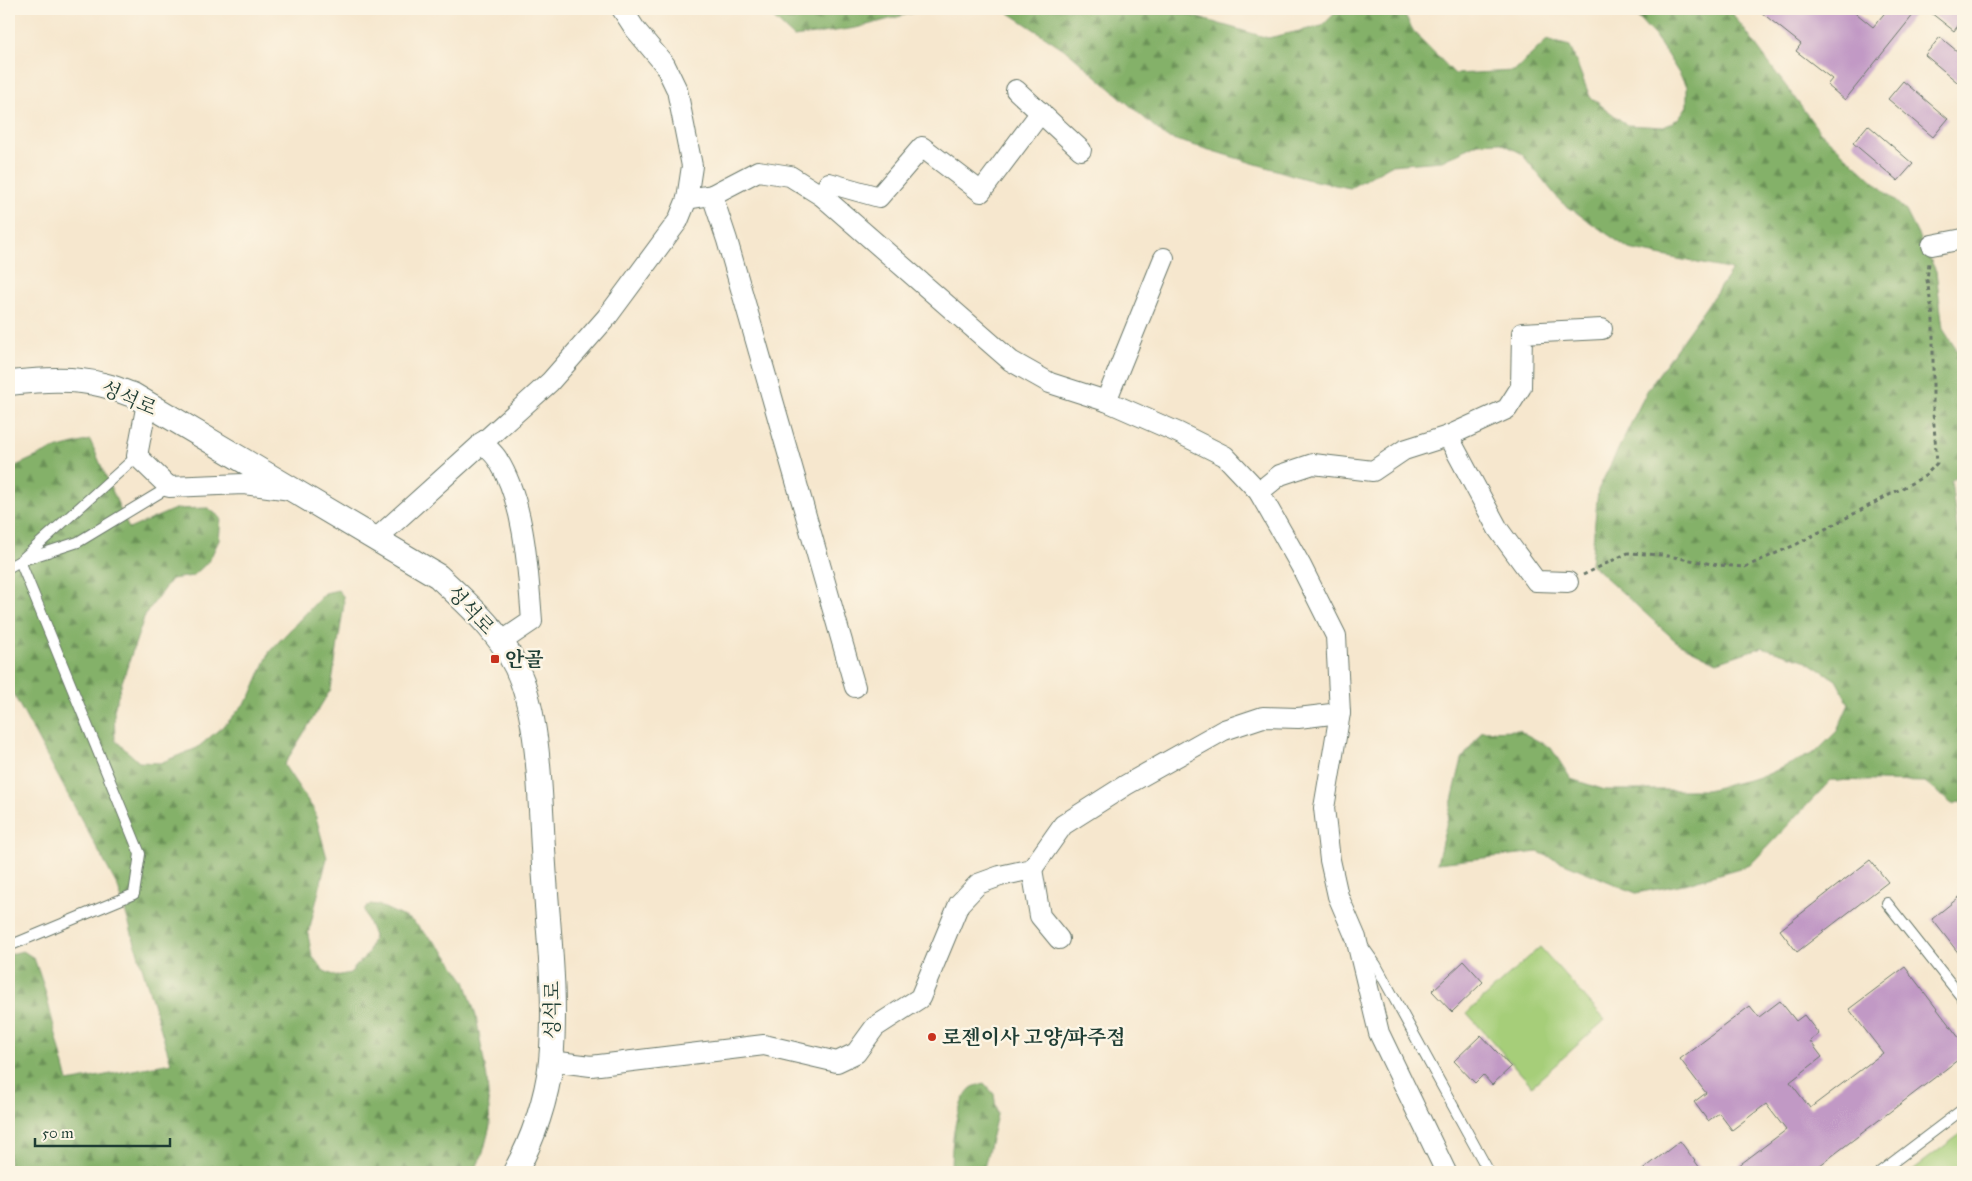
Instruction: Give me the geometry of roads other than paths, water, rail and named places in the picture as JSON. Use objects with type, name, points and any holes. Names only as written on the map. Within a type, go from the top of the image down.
[{"type":"street","points":[[377,538],[550,382],[607,317],[678,220],[687,199],[692,166],[677,90],[665,65],[635,29],[622,9]]},
{"type":"street","points":[[1016,90],[1082,150]]},
{"type":"street","points":[[822,196],[829,183],[879,197],[922,148],[981,192],[1041,112]]},
{"type":"street","points":[[687,199],[712,195],[758,171],[790,176],[822,196],[1011,361],[1050,383],[1106,401],[1179,433],[1225,456],[1259,492],[1301,566],[1336,636],[1340,713],[1324,808],[1330,860],[1338,896],[1356,938],[1379,1033],[1446,1172]]},
{"type":"street","points":[[712,195],[728,240],[855,687]]},
{"type":"street","points":[[1932,245],[1963,239]]},
{"type":"street","points":[[1106,401],[1164,258]]},
{"type":"street","points":[[1259,492],[1280,475],[1313,464],[1373,470],[1404,450],[1448,436],[1507,409],[1521,387],[1522,333],[1602,328]]},
{"type":"street","name":"성석로","points":[[9,383],[37,380],[74,380],[104,385],[133,395],[377,538],[438,576],[475,611],[508,651],[522,680],[530,709],[538,775],[554,994],[551,1061],[546,1093],[525,1154],[515,1172]]},
{"type":"street","points":[[147,403],[138,456],[169,487],[244,484],[296,491]]},
{"type":"street","points":[[1448,436],[1498,529],[1536,581],[1568,582]]},
{"type":"street","points":[[482,442],[498,459],[517,503],[529,577],[532,621],[501,642]]},
{"type":"street","points":[[551,1061],[591,1066],[764,1045],[836,1062],[856,1053],[875,1028],[920,998],[959,904],[978,884],[1000,876],[1032,869],[1063,825],[1126,785],[1224,730],[1263,717],[1298,718],[1340,713]]},
{"type":"street","points":[[1032,869],[1040,916],[1059,939]]},
{"type":"lane","points":[[20,561],[138,456]]},
{"type":"lane","points":[[9,567],[20,561],[78,542],[169,487]]},
{"type":"lane","points":[[9,946],[134,894],[140,854],[20,561]]},
{"type":"lane","points":[[1887,903],[1963,999]]},
{"type":"lane","points":[[1356,938],[1376,965],[1488,1172]]},
{"type":"lane","points":[[1880,1172],[1963,1109]]},
{"type":"place","name":"안골","points":[[495,659]]},
{"type":"place","name":"로젠이사 고양/파주점","points":[[932,1037]]}]
